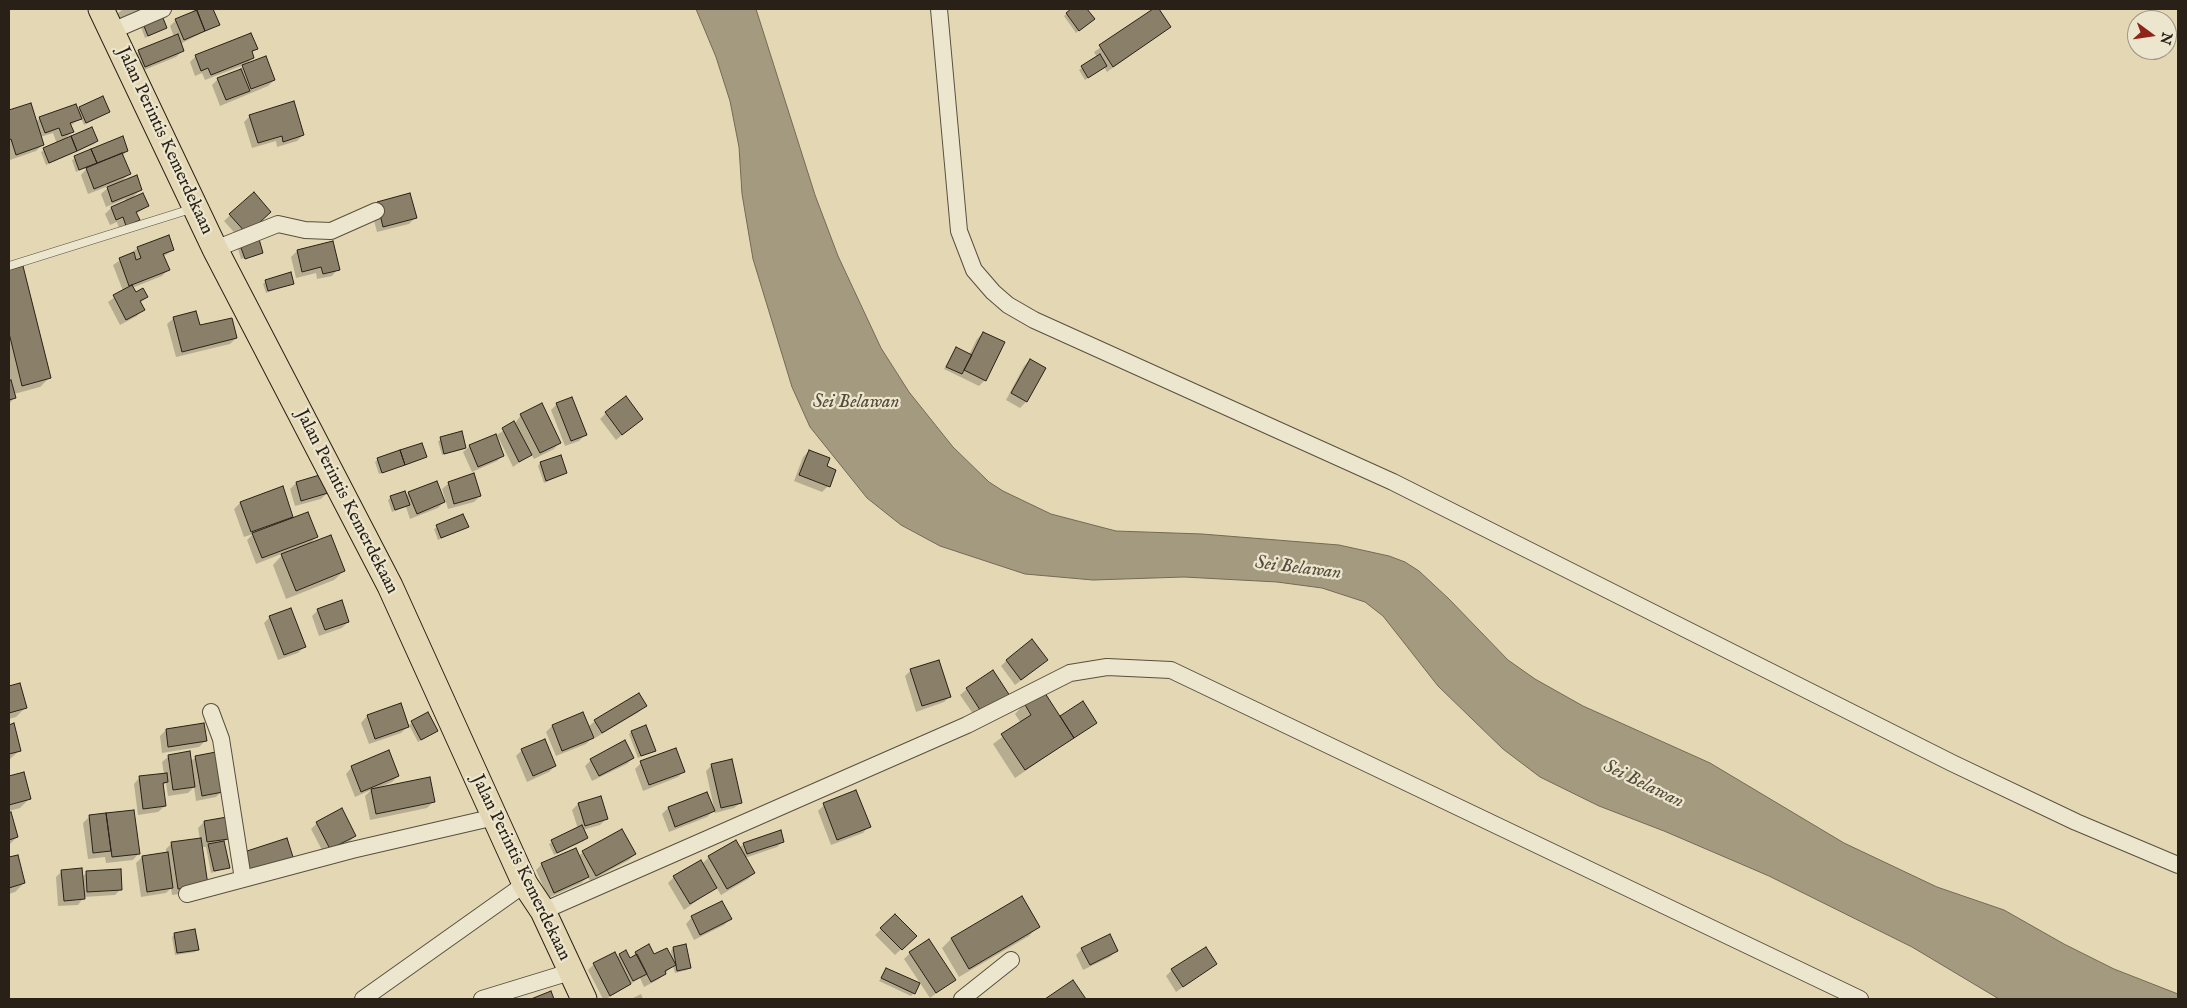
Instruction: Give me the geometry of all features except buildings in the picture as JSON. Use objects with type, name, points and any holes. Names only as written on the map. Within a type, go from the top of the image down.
[{"type":"main road","name":"Jalan Perintis Kemerdekaan","points":[[101,9],[215,249],[390,586],[525,884],[543,910],[584,999]]},
{"type":"street","points":[[112,31],[163,9]]},
{"type":"street","points":[[939,9],[958,231],[974,270],[993,292],[1008,305],[1034,320],[1393,482],[1952,763],[2076,822],[2178,865]]},
{"type":"street","points":[[215,249],[278,224],[305,230],[331,231],[376,211]]},
{"type":"street","points":[[543,910],[968,725],[1070,673],[1107,666],[1171,670],[1860,999]]},
{"type":"street","points":[[211,712],[221,739],[243,879]]},
{"type":"street","points":[[187,894],[352,850],[495,817]]},
{"type":"street","points":[[363,999],[525,884]]},
{"type":"street","points":[[962,999],[1011,960]]},
{"type":"street","points":[[482,999],[570,972]]},
{"type":"lane","points":[[9,266],[196,208]]},
{"type":"water","name":"Sei Belawan","points":[[696,9],[756,9],[815,195],[838,256],[881,348],[909,392],[953,447],[989,482],[1003,491],[1051,514],[1116,531],[1202,534],[1339,545],[1389,556],[1405,562],[1419,571],[1449,599],[1508,660],[1535,679],[1583,706],[1710,763],[1844,843],[1937,887],[2004,910],[2064,944],[2114,969],[2178,994],[2178,999],[1999,999],[1912,947],[1769,876],[1664,831],[1599,806],[1540,777],[1503,749],[1438,686],[1383,616],[1365,602],[1322,588],[1277,582],[1184,577],[1093,580],[1025,574],[940,546],[901,525],[867,498],[810,427],[792,387],[753,259],[742,194],[739,147],[730,101],[716,57]]}]
